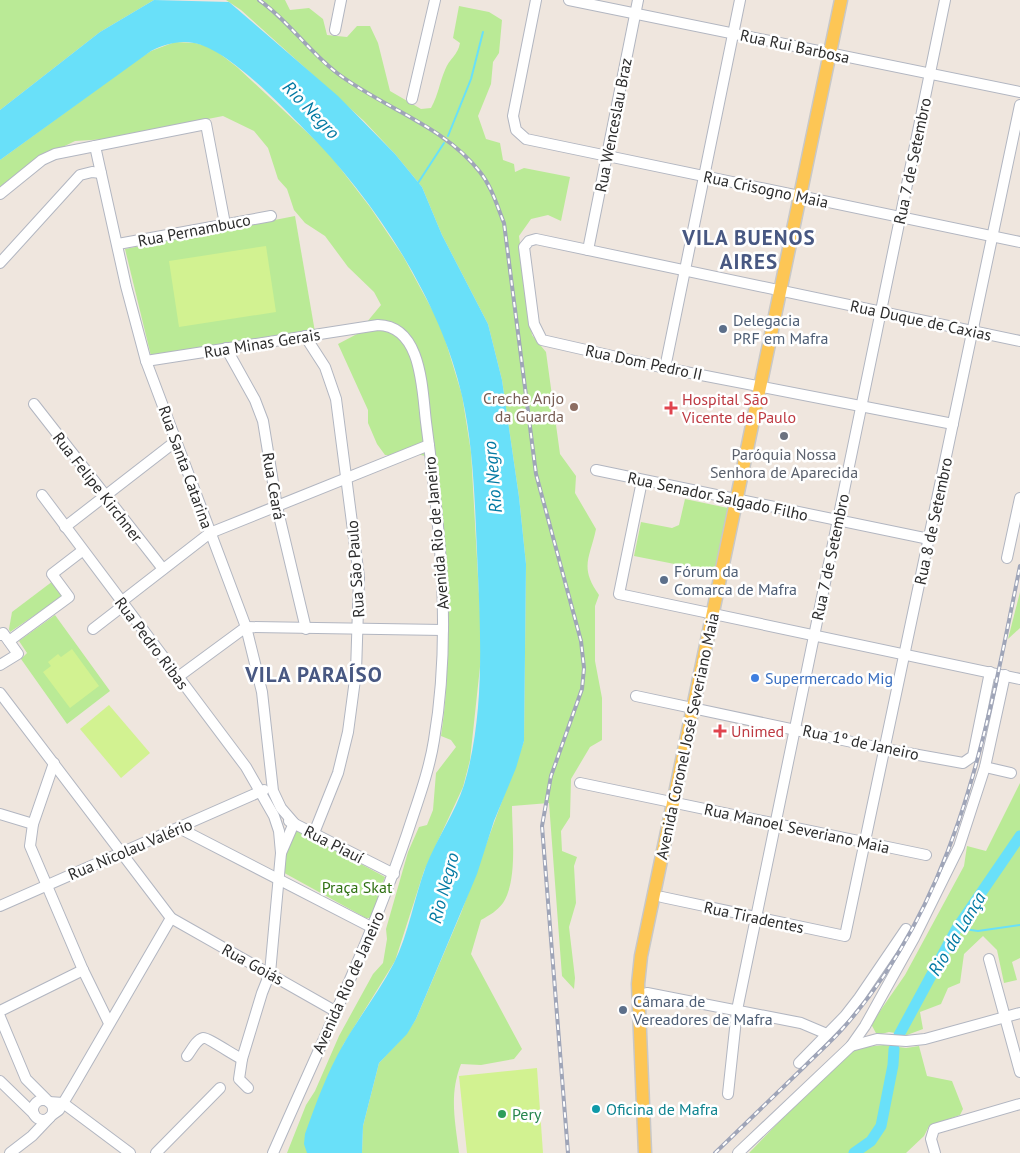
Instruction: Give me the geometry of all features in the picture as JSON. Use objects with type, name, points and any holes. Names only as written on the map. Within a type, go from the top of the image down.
[{"type":"main road","name":"Avenida Coronel José Severiano Maia","points":[[834,54],[841,0]]},
{"type":"main road","name":"Avenida Coronel José Severiano Maia","points":[[645,1153],[638,975],[677,803],[834,54],[848,0]]},
{"type":"main road","name":"Avenida Coronel José Severiano Maia","points":[[654,1153],[647,993],[648,966],[662,897],[677,803]]},
{"type":"street","points":[[335,30],[341,0]]},
{"type":"street","points":[[412,99],[435,0]]},
{"type":"street","name":"Rua Crisogno Maia","points":[[536,0],[512,116],[516,130],[526,139],[1020,242]]},
{"type":"street","name":"Rua Rui Barbosa","points":[[569,0],[1020,92]]},
{"type":"street","name":"Rua Wenceslau Braz","points":[[588,250],[638,0]]},
{"type":"street","points":[[665,368],[740,0]]},
{"type":"street","name":"Rua 7 de Setembro","points":[[728,1091],[737,1010],[945,0]]},
{"type":"street","name":"Rua 8 de Setembro","points":[[845,936],[1020,105]]},
{"type":"street","points":[[0,194],[48,156],[206,124],[225,224]]},
{"type":"street","name":"Rua Santa Catarina","points":[[96,146],[146,361],[246,627],[262,692],[272,787],[281,808],[294,823]]},
{"type":"street","points":[[0,263],[80,175],[92,172],[101,173]]},
{"type":"street","name":"Rua Pernambuco","points":[[118,244],[271,216]]},
{"type":"street","name":"Rua Duque de Caxias","points":[[542,340],[534,324],[524,253],[524,247],[529,241],[536,239],[1020,341]]},
{"type":"street","name":"Rua Minas Gerais","points":[[146,361],[378,325]]},
{"type":"street","name":"Avenida Rio de Janeiro","points":[[273,1153],[373,928],[394,874],[426,775],[434,742],[440,693],[443,630],[441,549],[429,445],[420,379],[410,346],[404,334],[397,329],[388,325],[378,325]]},
{"type":"street","name":"Rua São Paulo","points":[[305,336],[325,367],[334,390],[359,569],[359,628],[354,700],[345,751],[314,833]]},
{"type":"street","name":"Rua Dom Pedro II","points":[[542,340],[665,368],[953,424]]},
{"type":"street","name":"Rua Ceará","points":[[226,348],[259,410],[277,507],[306,629]]},
{"type":"street","name":"Rua Felipe Kirchner","points":[[34,404],[163,569]]},
{"type":"street","points":[[65,527],[176,440]]},
{"type":"street","points":[[93,629],[163,569],[210,533],[429,445]]},
{"type":"street","name":"Rua Senador Salgado Filho","points":[[596,470],[929,539]]},
{"type":"street","points":[[642,481],[619,594],[1020,679]]},
{"type":"street","name":"Rua Pedro Ribas","points":[[42,495],[252,776],[260,792]]},
{"type":"street","points":[[1008,558],[1020,498]]},
{"type":"street","points":[[9,641],[69,598],[52,574],[82,550]]},
{"type":"street","points":[[178,677],[246,627],[443,630]]},
{"type":"street","points":[[0,635],[3,633],[18,654],[0,665]]},
{"type":"street","name":"Rua 1º de Janeiro","points":[[636,696],[795,728],[885,749],[967,762],[973,756],[990,672]]},
{"type":"street","points":[[738,1153],[851,1046],[865,1026],[919,929],[949,868],[969,821],[985,768],[1005,676]]},
{"type":"street","points":[[0,693],[171,918],[74,1085],[54,1102],[51,1115],[36,1132],[10,1153]]},
{"type":"street","points":[[54,763],[32,824],[30,846],[83,970],[109,1023]]},
{"type":"street","points":[[985,768],[1011,773]]},
{"type":"street","points":[[252,776],[261,777],[270,771]]},
{"type":"street","name":"Rua Manoel Severiano Maia","points":[[580,783],[926,855]]},
{"type":"street","points":[[248,1088],[239,1079],[242,1059],[270,973],[280,879],[280,831],[274,816],[260,792],[272,787]]},
{"type":"street","name":"Rua Nicolau Valério","points":[[0,906],[260,792]]},
{"type":"street","points":[[0,814],[32,824]]},
{"type":"street","name":"Rua Piauí","points":[[274,816],[294,823],[394,874]]},
{"type":"street","points":[[281,853],[294,823]]},
{"type":"street","points":[[179,828],[373,928]]},
{"type":"street","name":"Rua Tiradentes","points":[[662,897],[845,936]]},
{"type":"street","name":"Rua Goiás","points":[[171,918],[336,1011]]},
{"type":"street","points":[[799,1062],[859,998],[906,928]]},
{"type":"street","points":[[989,959],[1020,1072]]},
{"type":"street","points":[[0,1011],[83,970]]},
{"type":"street","points":[[647,993],[800,1023],[827,1034]]},
{"type":"street","points":[[851,1046],[877,1039],[896,1041],[925,1039],[1020,1013]]},
{"type":"street","points":[[0,1017],[24,1075],[54,1102],[130,1153]]},
{"type":"street","points":[[865,1026],[877,1039]]},
{"type":"street","points":[[187,1056],[198,1041],[203,1038],[242,1059]]},
{"type":"street","points":[[1015,1053],[1020,1039]]},
{"type":"street","points":[[0,1081],[35,1115],[45,1120],[51,1115]]},
{"type":"street","points":[[156,1153],[220,1088]]},
{"type":"street","points":[[22,1144],[32,1128],[35,1115],[34,1107],[37,1102],[54,1102]]},
{"type":"street","points":[[935,1153],[932,1133],[939,1127],[1020,1104]]},
{"type":"green space","points":[[0,0],[154,0],[100,32],[0,110]]},
{"type":"green space","points":[[226,0],[285,0],[290,10],[309,8],[323,19],[327,35],[347,37],[357,26],[370,26],[378,43],[390,91],[421,109],[431,108],[447,66],[459,47],[460,43],[453,38],[459,6],[489,12],[502,20],[499,53],[493,62],[491,84],[478,116],[486,139],[500,143],[503,160],[514,164],[515,172],[524,168],[570,177],[561,221],[548,215],[531,219],[519,236],[532,335],[546,352],[560,454],[576,476],[575,493],[596,529],[589,555],[588,569],[589,577],[599,595],[595,606],[595,661],[602,698],[602,740],[590,747],[571,779],[570,817],[561,831],[562,851],[577,857],[574,866],[576,903],[569,927],[575,978],[574,989],[562,976],[549,803],[512,806],[513,856],[508,893],[498,908],[481,920],[471,954],[522,1049],[514,1059],[481,1065],[461,1064],[457,1075],[454,1097],[459,1153],[362,1153],[363,1126],[379,1063],[406,1034],[416,1019],[461,913],[524,741],[526,564],[519,497],[502,380],[488,324],[442,235],[422,187],[395,154],[364,121],[241,10]]},
{"type":"green space","points":[[175,42],[195,43],[211,47],[237,67],[327,151],[370,207],[403,256],[441,326],[462,395],[471,452],[482,648],[470,760],[463,787],[424,871],[395,961],[343,1045],[307,1153],[287,1153],[306,1105],[315,1091],[339,1036],[373,974],[383,963],[387,939],[386,929],[408,852],[419,827],[427,825],[433,810],[436,773],[456,747],[451,740],[441,736],[447,667],[447,632],[436,459],[421,455],[385,455],[377,444],[368,423],[368,410],[338,344],[357,334],[381,305],[374,292],[348,267],[325,236],[305,223],[294,210],[287,189],[278,179],[268,148],[254,131],[223,116],[107,139],[75,141],[36,160],[0,189],[0,160],[137,60],[151,51]]},
{"type":"green space","points":[[295,216],[315,332],[151,356],[125,249]]},
{"type":"green space","points":[[266,246],[276,312],[179,327],[169,261]]},
{"type":"green space","points":[[685,499],[728,508],[715,572],[634,556],[641,522],[672,528],[679,525]]},
{"type":"green space","points":[[53,581],[63,596],[10,632],[12,612]]},
{"type":"green space","points":[[1020,592],[1020,628],[1008,639]]},
{"type":"green space","points":[[55,615],[110,691],[67,724],[21,659],[27,653],[19,641]]},
{"type":"green space","points":[[72,649],[99,686],[70,708],[43,672],[51,666],[48,662],[58,654],[61,657]]},
{"type":"green space","points":[[109,705],[150,753],[121,778],[80,729]]},
{"type":"green space","points":[[1020,783],[1020,958],[1012,962],[1017,980],[1004,983],[997,950],[983,936],[964,954],[960,983],[948,988],[941,1004],[920,1012],[923,1029],[907,1035],[889,1032],[877,1035],[871,1024],[905,975],[964,866],[967,846],[986,851]]},
{"type":"green space","name":"Praça Skat","points":[[298,830],[385,877],[371,918],[366,918],[279,870]]},
{"type":"green space","points":[[884,1045],[906,1048],[919,1046],[927,1076],[952,1081],[963,1109],[960,1115],[929,1126],[924,1136],[906,1153],[749,1153],[833,1066],[856,1048]]},
{"type":"green space","name":"Pery","points":[[537,1068],[543,1153],[467,1153],[459,1076]]},
{"type":"water","name":"Rio Negro","points":[[154,0],[229,2],[338,96],[395,154],[422,187],[442,235],[488,324],[502,380],[519,497],[526,564],[524,741],[516,768],[494,821],[477,874],[416,1019],[407,1034],[379,1063],[363,1126],[362,1153],[307,1153],[304,1144],[305,1134],[322,1088],[337,1056],[388,974],[399,952],[426,866],[460,795],[470,760],[475,734],[480,681],[480,628],[474,485],[470,440],[462,396],[452,360],[421,288],[401,252],[379,218],[330,156],[281,106],[222,55],[207,47],[183,42],[177,42],[151,51],[0,160],[0,110],[100,32]]},
{"type":"waterway","points":[[448,136],[471,79],[483,32]]},
{"type":"waterway","points":[[418,183],[444,143]]},
{"type":"waterway","name":"Rio da Lança","points":[[899,1035],[957,928],[1020,836]]},
{"type":"waterway","points":[[957,928],[978,931],[1020,925]]},
{"type":"waterway","name":"Rio da Lança","points":[[854,1153],[871,1141],[881,1126],[893,1065],[894,1049]]},
{"type":"railway","points":[[259,0],[337,73],[374,97],[431,129],[465,156],[488,184],[504,223],[536,474],[581,641],[584,668],[582,689],[551,776],[542,826],[568,1153]]},
{"type":"railway","points":[[715,1153],[845,1026],[884,976],[916,922],[942,866],[963,808],[995,688],[1020,566]]},
{"type":"place","name":"Delegacia PRF em Mafra","points":[[723,329]]},
{"type":"place","name":"Creche Anjo da Guarda","points":[[574,407]]},
{"type":"place","name":"Hospital São Vicente de Paulo","points":[[671,408]]},
{"type":"place","name":"Paróquia Nossa Senhora de Aparecida","points":[[784,436]]},
{"type":"place","name":"Fórum da Comarca de Mafra","points":[[664,580]]},
{"type":"place","name":"Supermercado Mig","points":[[755,678]]},
{"type":"place","name":"Unimed","points":[[720,731]]},
{"type":"place","name":"Câmara de Vereadores de Mafra","points":[[623,1010]]},
{"type":"place","name":"Oficina de Mafra","points":[[596,1109]]},
{"type":"place","name":"Pery","points":[[502,1114]]},
{"type":"district","name":"VILA BUENOS AIRES","points":[[749,250]]},
{"type":"district","name":"VILA PARAÍSO","points":[[314,675]]}]
